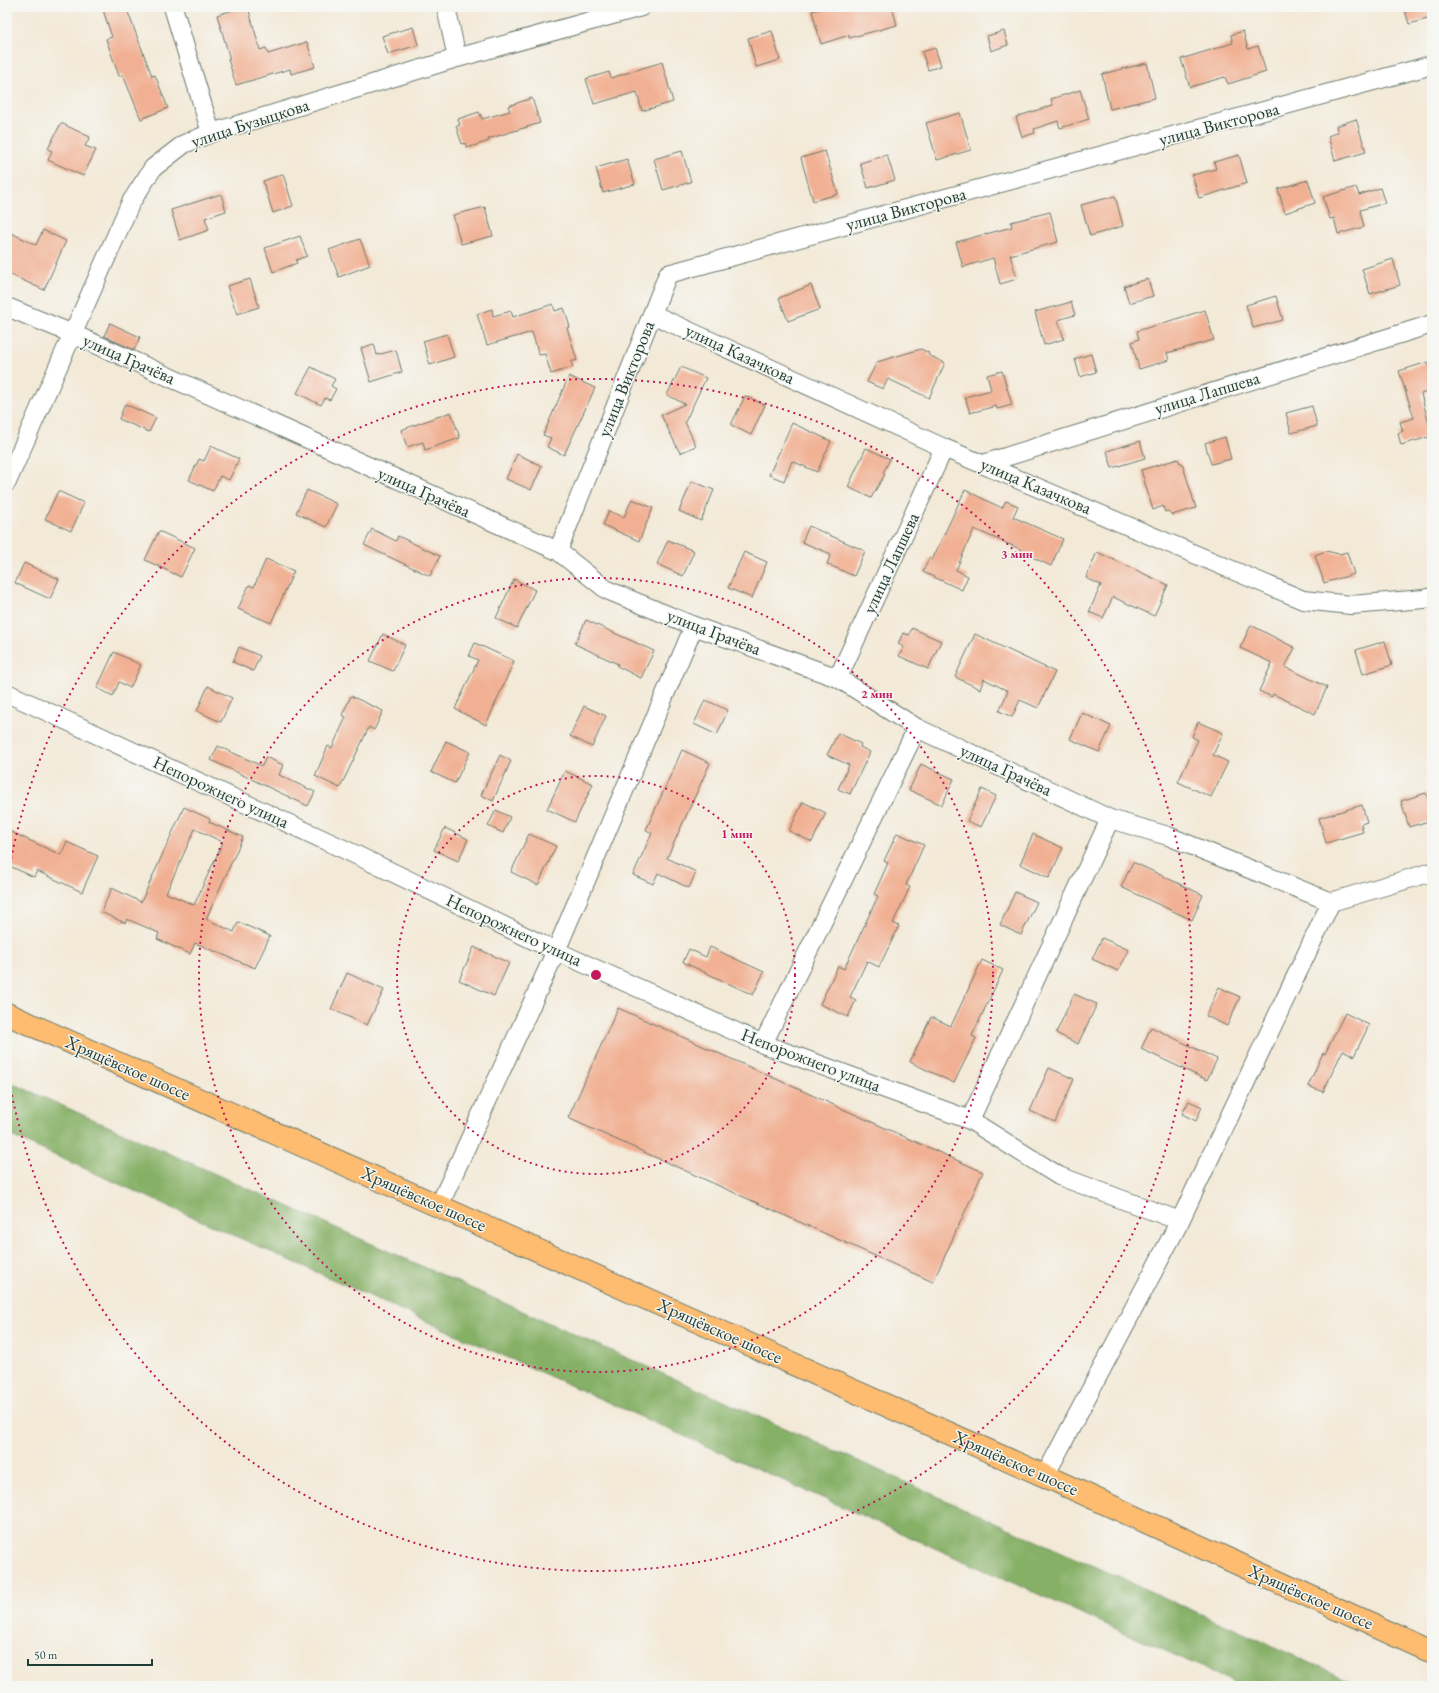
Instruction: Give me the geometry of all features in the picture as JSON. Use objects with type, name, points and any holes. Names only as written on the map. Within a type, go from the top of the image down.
[{"type":"main road","name":"Хрящёвское шоссе","points":[[7,1014],[1045,1476],[1432,1652]]},
{"type":"street","points":[[173,7],[211,134]]},
{"type":"street","points":[[446,7],[457,58]]},
{"type":"street","name":"улица Бузыцкова","points":[[7,482],[131,202],[153,168],[184,144],[211,134],[457,58],[641,7]]},
{"type":"street","name":"улица Викторова","points":[[558,551],[668,274],[1432,65]]},
{"type":"street","name":"улица Грачёва","points":[[7,307],[73,334],[558,551],[607,590],[694,626],[838,678],[917,728],[1110,819],[1168,836],[1331,902]]},
{"type":"street","name":"улица Казачкова","points":[[652,314],[944,448],[1303,600],[1351,604],[1424,599],[1432,597]]},
{"type":"street","name":"улица Лапшева","points":[[983,464],[1432,324]]},
{"type":"street","name":"улица Лапшева","points":[[838,678],[944,448]]},
{"type":"street","points":[[439,1206],[556,951],[694,626]]},
{"type":"street","name":"Непорожнего улица","points":[[7,692],[556,951],[763,1044],[970,1120],[1059,1176],[1180,1221]]},
{"type":"street","points":[[763,1044],[917,728]]},
{"type":"street","points":[[970,1120],[1110,819]]},
{"type":"street","points":[[1045,1476],[1180,1221],[1331,902],[1432,872]]},
{"type":"green space","points":[[7,1081],[1362,1686],[1244,1686],[7,1134]]},
{"type":"building","points":[[102,7],[126,7],[152,76],[155,75],[168,108],[141,119],[123,75],[119,76],[106,39],[112,37]]},
{"type":"building","points":[[243,7],[248,7],[260,50],[266,48],[268,54],[307,42],[315,67],[291,74],[290,69],[236,85],[217,15]]},
{"type":"building","points":[[826,7],[892,7],[897,25],[849,38],[849,35],[821,44],[812,11]]},
{"type":"building","points":[[1404,7],[1428,7],[1431,18],[1409,24]]},
{"type":"building","points":[[413,27],[418,45],[388,54],[382,36]]},
{"type":"building","points":[[772,31],[780,60],[756,67],[748,38]]},
{"type":"building","points":[[1004,31],[1008,45],[991,51],[987,36]]},
{"type":"building","points":[[1243,31],[1248,49],[1258,46],[1266,72],[1228,84],[1225,77],[1190,87],[1181,59],[1233,43],[1231,35]]},
{"type":"building","points":[[935,48],[941,66],[928,70],[922,52]]},
{"type":"building","points":[[662,62],[673,102],[642,111],[637,92],[594,104],[586,79],[609,72],[611,78]]},
{"type":"building","points":[[1147,63],[1155,98],[1110,109],[1102,74]]},
{"type":"building","points":[[1080,90],[1089,119],[1060,128],[1058,121],[1034,129],[1035,133],[1022,137],[1016,117],[1053,105],[1051,99]]},
{"type":"building","points":[[532,98],[540,123],[488,139],[489,141],[467,148],[465,143],[462,144],[456,126],[460,125],[458,119],[479,112],[482,119],[510,111],[508,106]]},
{"type":"building","points":[[960,113],[971,150],[937,160],[926,123]]},
{"type":"building","points":[[1356,119],[1366,152],[1335,161],[1328,136],[1338,132],[1336,126]]},
{"type":"building","points":[[61,123],[90,137],[85,146],[96,150],[83,176],[48,160],[52,151],[48,149]]},
{"type":"building","points":[[682,151],[691,182],[663,190],[654,159]]},
{"type":"building","points":[[825,151],[838,194],[813,201],[801,158]]},
{"type":"building","points":[[887,155],[895,180],[868,188],[860,163]]},
{"type":"building","points":[[1239,155],[1247,183],[1199,198],[1192,175],[1216,169],[1214,162]]},
{"type":"building","points":[[627,159],[635,184],[603,193],[596,168]]},
{"type":"building","points":[[283,174],[293,206],[273,213],[263,181]]},
{"type":"building","points":[[1308,180],[1315,203],[1285,213],[1278,189]]},
{"type":"building","points":[[1356,187],[1359,195],[1380,188],[1385,203],[1360,210],[1364,227],[1338,234],[1334,218],[1330,219],[1323,197]]},
{"type":"building","points":[[221,194],[226,211],[205,218],[209,230],[180,240],[171,210]]},
{"type":"building","points":[[1115,196],[1123,226],[1090,236],[1081,205]]},
{"type":"building","points":[[485,207],[493,236],[461,244],[453,215]]},
{"type":"building","points":[[1050,212],[1058,242],[1010,255],[1017,279],[1000,284],[993,258],[963,267],[956,242],[1012,227],[1011,222]]},
{"type":"building","points":[[43,230],[66,241],[44,290],[7,273],[7,231],[36,245]]},
{"type":"building","points":[[300,236],[307,256],[296,260],[297,263],[273,272],[265,248]]},
{"type":"building","points":[[360,239],[370,265],[339,277],[329,250]]},
{"type":"building","points":[[1393,259],[1400,285],[1370,294],[1362,269]]},
{"type":"building","points":[[250,279],[259,307],[237,314],[227,286]]},
{"type":"building","points":[[1148,279],[1153,296],[1129,303],[1124,286]]},
{"type":"building","points":[[811,285],[820,309],[788,321],[779,298]]},
{"type":"building","points":[[1276,296],[1283,320],[1253,328],[1246,305]]},
{"type":"building","points":[[1071,302],[1075,315],[1058,320],[1064,339],[1044,345],[1035,312]]},
{"type":"building","points":[[553,304],[555,311],[564,308],[570,327],[567,328],[577,360],[571,362],[573,367],[551,374],[545,354],[539,355],[532,332],[487,345],[477,314],[492,309],[493,316],[511,311],[513,317]]},
{"type":"building","points":[[1205,310],[1214,340],[1167,353],[1169,360],[1139,369],[1132,342],[1139,339],[1137,331]]},
{"type":"building","points":[[110,323],[140,337],[134,350],[104,336]]},
{"type":"building","points":[[447,334],[454,357],[430,365],[423,341]]},
{"type":"building","points":[[374,344],[377,355],[396,350],[402,372],[371,382],[361,348]]},
{"type":"building","points":[[921,349],[929,353],[928,355],[945,363],[929,398],[888,379],[883,389],[867,382],[877,362]]},
{"type":"building","points":[[1091,354],[1096,372],[1080,377],[1075,359]]},
{"type":"building","points":[[1428,362],[1432,375],[1432,390],[1421,394],[1432,436],[1401,445],[1398,433],[1403,431],[1400,422],[1414,418],[1399,371]]},
{"type":"building","points":[[311,367],[335,379],[331,386],[336,389],[330,400],[325,398],[321,405],[297,393]]},
{"type":"building","points":[[681,367],[706,378],[685,422],[696,446],[680,453],[661,415],[685,404],[667,395]]},
{"type":"building","points":[[1002,371],[1012,405],[997,409],[996,406],[970,413],[965,397],[991,390],[987,375]]},
{"type":"building","points":[[569,376],[595,388],[564,455],[547,447],[551,438],[543,435]]},
{"type":"building","points":[[745,396],[765,405],[751,435],[731,425]]},
{"type":"building","points":[[125,404],[156,418],[149,432],[119,419]]},
{"type":"building","points":[[1312,406],[1317,426],[1291,433],[1286,413]]},
{"type":"building","points":[[451,412],[460,438],[425,450],[423,442],[407,447],[401,430]]},
{"type":"building","points":[[792,423],[831,441],[817,472],[792,461],[784,481],[769,475]]},
{"type":"building","points":[[1225,437],[1231,459],[1211,464],[1205,443]]},
{"type":"building","points":[[1140,441],[1145,458],[1112,468],[1107,451]]},
{"type":"building","points":[[211,446],[239,459],[229,480],[220,476],[213,491],[189,480],[199,459],[204,461]]},
{"type":"building","points":[[866,448],[890,459],[883,473],[885,474],[871,498],[848,487]]},
{"type":"building","points":[[517,454],[542,466],[531,490],[506,479]]},
{"type":"building","points":[[1178,459],[1180,463],[1182,463],[1196,508],[1172,515],[1168,511],[1165,512],[1163,506],[1153,510],[1141,470]]},
{"type":"building","points":[[692,481],[714,490],[701,521],[679,511]]},
{"type":"building","points":[[307,490],[337,504],[326,527],[296,513]]},
{"type":"building","points":[[965,490],[1002,508],[1006,501],[1018,506],[1013,517],[1063,539],[1051,566],[1021,552],[1022,550],[974,529],[956,570],[968,576],[962,590],[923,572],[929,558],[932,560]]},
{"type":"building","points":[[58,491],[84,503],[71,531],[45,519]]},
{"type":"building","points":[[632,499],[653,508],[639,541],[603,525],[609,511],[624,517]]},
{"type":"building","points":[[809,526],[865,551],[854,576],[827,564],[831,554],[802,542]]},
{"type":"building","points":[[372,529],[396,541],[398,536],[440,556],[430,576],[364,545]]},
{"type":"building","points":[[159,531],[195,548],[181,577],[145,560]]},
{"type":"building","points":[[668,540],[694,551],[683,576],[657,564]]},
{"type":"building","points":[[1326,551],[1339,554],[1347,552],[1354,574],[1324,583],[1315,555]]},
{"type":"building","points":[[744,552],[767,562],[752,598],[728,588]]},
{"type":"building","points":[[1097,552],[1168,585],[1154,616],[1113,597],[1103,618],[1089,612],[1101,585],[1086,578]]},
{"type":"building","points":[[266,559],[294,571],[271,623],[238,609],[249,585],[254,587]]},
{"type":"building","points":[[24,563],[59,579],[50,599],[15,583]]},
{"type":"building","points":[[514,579],[535,590],[517,628],[496,618]]},
{"type":"building","points":[[586,620],[654,651],[641,678],[617,666],[618,664],[575,644]]},
{"type":"building","points":[[1251,625],[1295,648],[1285,667],[1327,687],[1315,714],[1273,694],[1272,697],[1259,691],[1272,663],[1240,648]]},
{"type":"building","points":[[912,628],[941,641],[928,669],[899,656],[904,647],[898,644],[903,633],[909,635]]},
{"type":"building","points":[[383,634],[405,645],[393,671],[370,661]]},
{"type":"building","points":[[975,634],[1055,672],[1038,708],[1020,700],[1012,717],[999,711],[1008,691],[984,679],[980,689],[955,677]]},
{"type":"building","points":[[1385,641],[1392,665],[1363,674],[1356,650]]},
{"type":"building","points":[[475,643],[514,661],[486,725],[455,709],[478,660],[469,656]]},
{"type":"building","points":[[239,647],[260,656],[253,671],[233,662]]},
{"type":"building","points":[[114,652],[141,665],[130,688],[119,682],[113,696],[97,688]]},
{"type":"building","points":[[208,686],[232,698],[221,722],[197,711]]},
{"type":"building","points":[[351,696],[383,711],[374,730],[369,727],[340,788],[315,776],[328,746],[332,748],[346,717],[342,715]]},
{"type":"building","points":[[705,700],[728,710],[717,735],[694,724]]},
{"type":"building","points":[[584,706],[606,716],[592,747],[570,736]]},
{"type":"building","points":[[1082,713],[1111,726],[1099,752],[1070,739]]},
{"type":"building","points":[[1198,722],[1223,733],[1213,755],[1228,762],[1211,797],[1178,782],[1198,740],[1192,737]]},
{"type":"building","points":[[838,733],[861,744],[860,747],[870,752],[850,794],[838,789],[849,765],[827,755]]},
{"type":"building","points":[[446,741],[470,752],[455,783],[431,772]]},
{"type":"building","points":[[218,746],[262,766],[266,757],[283,765],[279,775],[315,792],[308,806],[211,760]]},
{"type":"building","points":[[682,750],[710,763],[667,858],[696,872],[689,888],[658,873],[653,884],[633,875],[652,833],[646,830]]},
{"type":"building","points":[[500,755],[511,761],[493,801],[481,795]]},
{"type":"building","points":[[921,764],[954,779],[942,805],[909,790]]},
{"type":"building","points":[[565,771],[593,784],[575,822],[547,809]]},
{"type":"building","points":[[982,789],[996,796],[981,827],[967,821]]},
{"type":"building","points":[[1426,793],[1432,811],[1432,820],[1409,827],[1401,801]]},
{"type":"building","points":[[803,802],[826,813],[812,842],[789,831]]},
{"type":"building","points":[[1362,805],[1367,822],[1361,824],[1363,832],[1326,843],[1319,818]]},
{"type":"building","points":[[184,807],[210,819],[209,822],[243,837],[206,919],[234,932],[238,922],[270,936],[255,968],[195,943],[190,954],[157,939],[159,933],[127,919],[125,923],[101,912],[112,888],[141,902]],"holes":[[[195,829],[223,842],[194,905],[166,893]]]},
{"type":"building","points":[[496,810],[510,817],[503,833],[488,826]]},
{"type":"building","points":[[445,828],[468,839],[458,861],[434,850]]},
{"type":"building","points":[[7,830],[61,855],[67,842],[98,856],[82,892],[37,871],[34,877],[7,865]]},
{"type":"building","points":[[897,833],[924,845],[906,885],[910,887],[893,923],[899,926],[879,967],[867,961],[850,997],[856,1000],[848,1017],[820,1004],[838,966],[844,969],[878,896],[874,894],[888,863],[884,861]]},
{"type":"building","points":[[529,834],[556,846],[538,885],[511,872]]},
{"type":"building","points":[[1033,834],[1063,848],[1049,878],[1020,864]]},
{"type":"building","points":[[1133,862],[1203,895],[1192,920],[1121,887]]},
{"type":"building","points":[[1015,892],[1037,902],[1021,935],[1000,925]]},
{"type":"building","points":[[1102,938],[1129,950],[1118,971],[1092,959]]},
{"type":"building","points":[[474,947],[509,963],[494,996],[459,980]]},
{"type":"building","points":[[710,947],[764,972],[753,995],[683,962],[689,949],[706,957]]},
{"type":"building","points":[[982,960],[1003,970],[972,1036],[976,1038],[954,1083],[910,1062],[931,1017],[951,1026]]},
{"type":"building","points":[[347,973],[384,990],[367,1025],[331,1009]]},
{"type":"building","points":[[1219,987],[1240,997],[1227,1026],[1206,1016]]},
{"type":"building","points":[[1074,994],[1097,1004],[1078,1044],[1056,1033]]},
{"type":"building","points":[[618,1008],[983,1172],[933,1282],[568,1118]]},
{"type":"building","points":[[1345,1013],[1369,1025],[1354,1056],[1343,1050],[1323,1092],[1308,1086],[1323,1053],[1325,1054]]},
{"type":"building","points":[[1151,1027],[1217,1059],[1207,1080],[1141,1049]]},
{"type":"building","points":[[1049,1068],[1074,1079],[1055,1122],[1030,1111]]},
{"type":"building","points":[[1189,1101],[1202,1107],[1196,1121],[1182,1114]]}]
